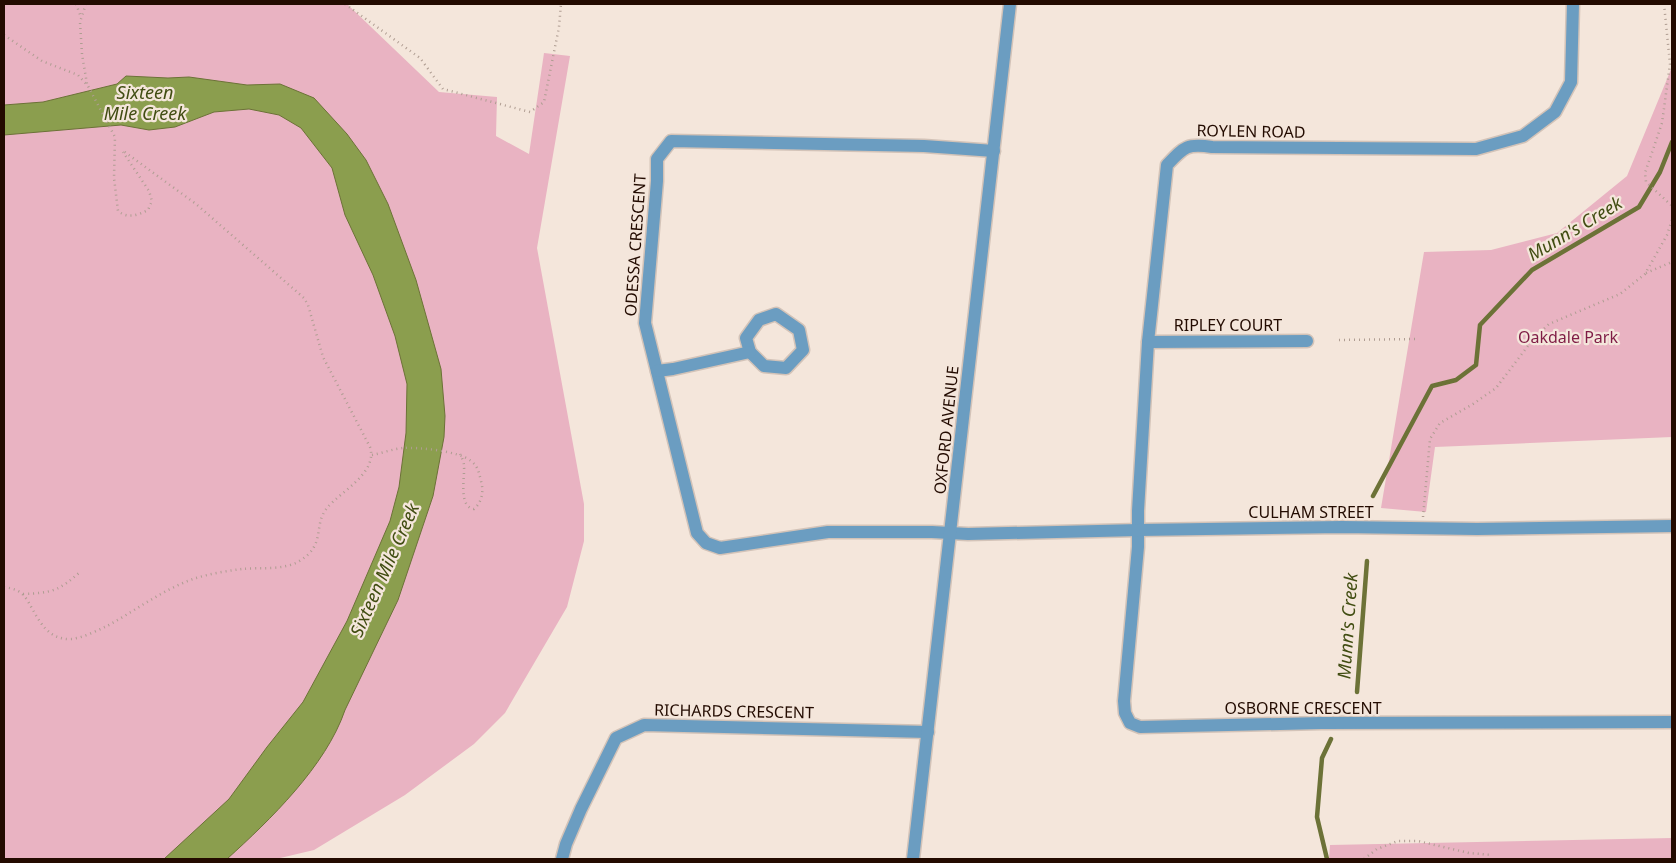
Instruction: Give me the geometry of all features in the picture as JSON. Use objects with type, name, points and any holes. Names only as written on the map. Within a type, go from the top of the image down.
[{"type":"street","name":"OXFORD AVENUE","points":[[913,859],[1010,4]]},
{"type":"street","name":"ROYLEN ROAD","points":[[1139,530],[1138,511],[1148,342],[1168,165],[1180,151],[1194,144],[1212,147],[1476,149],[1523,136],[1555,112],[1571,82],[1573,4]]},
{"type":"street","name":"ODESSA CRESCENT","points":[[951,533],[828,532],[720,548],[706,543],[697,533],[646,323],[657,158],[671,142],[924,146],[994,151]]},
{"type":"street","points":[[776,314],[799,330],[804,350],[786,368],[764,366],[750,352],[746,338],[759,320],[776,314]]},
{"type":"street","name":"RIPLEY COURT","points":[[1148,342],[1307,341]]},
{"type":"street","points":[[657,370],[672,369],[750,352]]},
{"type":"street","name":"CULHAM STREET","points":[[951,533],[1672,526]]},
{"type":"street","name":"OSBORNE CRESCENT","points":[[1139,530],[1124,701],[1130,723],[1140,727],[1672,722]]},
{"type":"street","name":"RICHARDS CRESCENT","points":[[562,859],[566,844],[581,809],[616,738],[644,725],[928,732]]},
{"type":"path","points":[[76,4],[81,17]]},
{"type":"path","points":[[86,4],[80,22],[82,54],[88,87]]},
{"type":"path","points":[[345,4],[420,58],[443,89],[530,112],[544,102],[559,27],[561,4]]},
{"type":"path","points":[[1664,4],[1670,64],[1662,123],[1646,173],[1646,182],[1671,207]]},
{"type":"path","points":[[4,35],[42,61],[78,76],[88,87],[114,137],[114,178],[118,211],[132,216],[138,215],[148,210],[152,201],[149,191],[122,150],[196,204],[304,298],[308,305],[323,358],[370,447],[372,455],[371,461],[352,487],[324,512],[315,546],[311,553],[290,566],[241,569],[194,579],[166,591],[93,633],[73,639],[64,639],[44,629],[23,594]]},
{"type":"path","points":[[1645,274],[1667,235],[1672,220]]},
{"type":"path","points":[[1422,529],[1430,438],[1440,423],[1496,388],[1534,338],[1549,324],[1620,294],[1645,274],[1672,262]]},
{"type":"path","points":[[1339,340],[1418,339]]},
{"type":"path","points":[[372,455],[403,448],[460,454],[472,461],[478,468],[482,485],[481,502],[474,509],[467,506],[465,501],[463,486],[464,464],[460,454]]},
{"type":"path","points":[[4,587],[23,594],[53,591],[64,586],[80,572]]},
{"type":"path","points":[[1364,859],[1377,849],[1398,841],[1418,841],[1469,854],[1492,855]]},
{"type":"green space","points":[[4,4],[347,4],[439,92],[497,97],[496,136],[529,154],[544,53],[570,56],[537,248],[584,504],[584,541],[567,607],[505,713],[474,744],[405,795],[314,850],[276,859],[227,859],[239,848],[180,859],[4,859]]},
{"type":"green space","name":"Oakdale Park","points":[[1672,67],[1672,437],[1435,447],[1426,512],[1381,508],[1424,252],[1491,250],[1557,233],[1627,176]]},
{"type":"green space","points":[[1672,838],[1672,859],[1329,859],[1330,845]]},
{"type":"water","name":"Sixteen Mile Creek","points":[[126,76],[189,77],[247,85],[280,84],[314,98],[347,134],[366,160],[388,204],[416,280],[441,369],[445,416],[444,437],[433,496],[398,600],[325,751],[295,791],[227,859],[164,859],[229,799],[303,702],[347,621],[390,521],[399,487],[406,433],[407,384],[395,336],[373,275],[345,215],[332,168],[301,128],[279,115],[249,109],[214,112],[175,127],[149,130],[121,125],[4,135],[4,105],[43,102],[117,84]]},
{"type":"waterway","name":"Munn's Creek","points":[[1373,496],[1432,386],[1456,380],[1476,365],[1480,325],[1532,270],[1639,207],[1660,172],[1672,142]]},
{"type":"waterway","name":"Munn's Creek","points":[[1357,692],[1367,561]]},
{"type":"waterway","name":"Munn's Creek","points":[[1327,859],[1317,817],[1322,758],[1331,739]]}]
